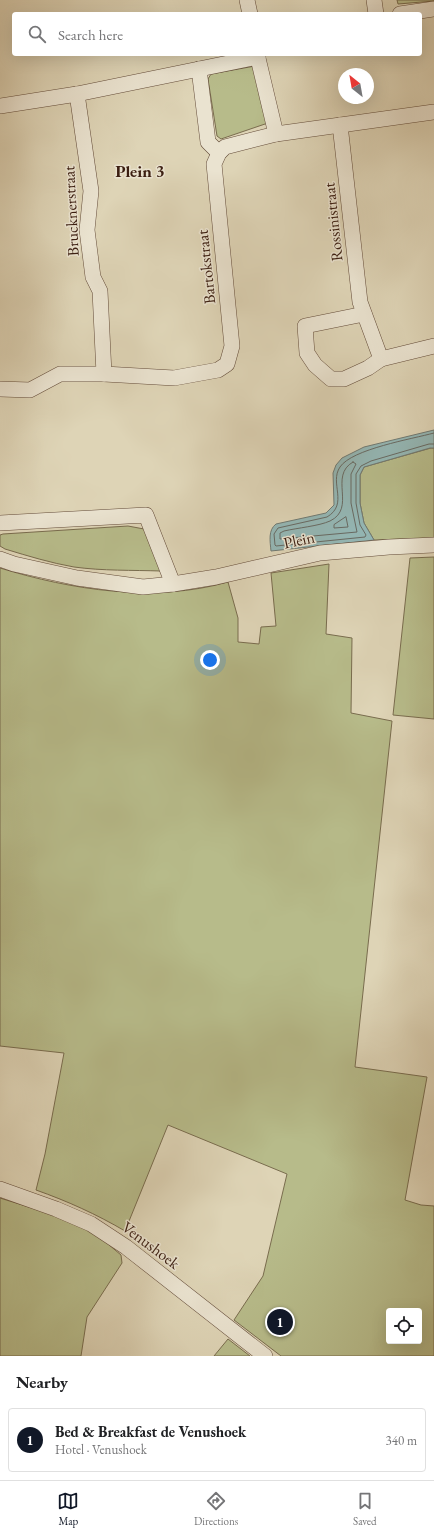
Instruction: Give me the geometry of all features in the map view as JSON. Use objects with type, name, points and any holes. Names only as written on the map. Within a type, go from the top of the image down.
[{"type":"street","points":[[247,0],[250,12]]},
{"type":"street","points":[[374,0],[376,12]]},
{"type":"street","points":[[414,12],[434,9]]},
{"type":"street","points":[[0,106],[77,94],[199,70],[257,56],[276,134]]},
{"type":"street","points":[[199,70],[208,142],[219,153],[225,147],[276,134],[434,112]]},
{"type":"street","name":"Brucknerstraat","points":[[77,94],[91,191],[87,230],[93,277],[100,291],[104,374]]},
{"type":"street","name":"Rossinistraat","points":[[340,125],[360,302],[381,359]]},
{"type":"street","name":"Bartokstraat","points":[[0,389],[30,390],[60,374],[104,374],[174,378],[218,370],[227,364],[232,346],[214,164],[219,153]]},
{"type":"street","points":[[364,314],[305,326],[307,353],[315,366],[331,379],[344,380],[368,368],[381,359],[434,346]]},
{"type":"street","points":[[0,523],[146,515],[173,584]]},
{"type":"street","name":"Plein","points":[[0,559],[14,564],[77,578],[143,587],[216,577],[320,553],[434,545]]},
{"type":"street","name":"Venushoek","points":[[0,1189],[56,1208],[91,1224],[126,1247],[265,1356]]},
{"type":"green space","points":[[397,0],[434,0],[434,1],[398,4]]},
{"type":"green space","points":[[255,66],[268,123],[221,139],[217,136],[208,79],[211,74]]},
{"type":"green space","points":[[434,448],[434,538],[374,540],[364,523],[360,503],[360,475],[364,467]]},
{"type":"green space","points":[[128,526],[144,529],[161,571],[107,570],[74,567],[31,557],[0,546],[0,535],[3,534]]},
{"type":"green space","points":[[434,557],[434,719],[393,715],[410,558]]},
{"type":"green space","points":[[329,564],[326,634],[352,638],[351,713],[392,721],[355,1067],[427,1077],[405,1200],[421,1205],[434,1206],[434,1356],[281,1356],[234,1320],[263,1276],[287,1174],[168,1125],[125,1231],[81,1208],[36,1190],[45,1154],[64,1053],[0,1046],[0,568],[27,576],[84,588],[142,593],[171,592],[228,582],[238,618],[238,642],[259,644],[261,627],[276,626],[271,573]]},
{"type":"green space","points":[[0,1198],[48,1213],[95,1233],[121,1255],[122,1263],[87,1317],[81,1356],[0,1356]]},
{"type":"green space","points":[[228,1339],[250,1356],[214,1356]]},
{"type":"water","points":[[434,430],[434,448],[364,467],[360,475],[360,503],[364,523],[374,540],[271,551],[270,540],[273,526],[276,524],[326,513],[334,505],[333,473],[336,465],[342,458],[364,447]]},
{"type":"place","name":"Bed & Breakfast de Venushoek","points":[[280,1322]]},
{"type":"district","name":"Plein 3","points":[[140,171]]}]
